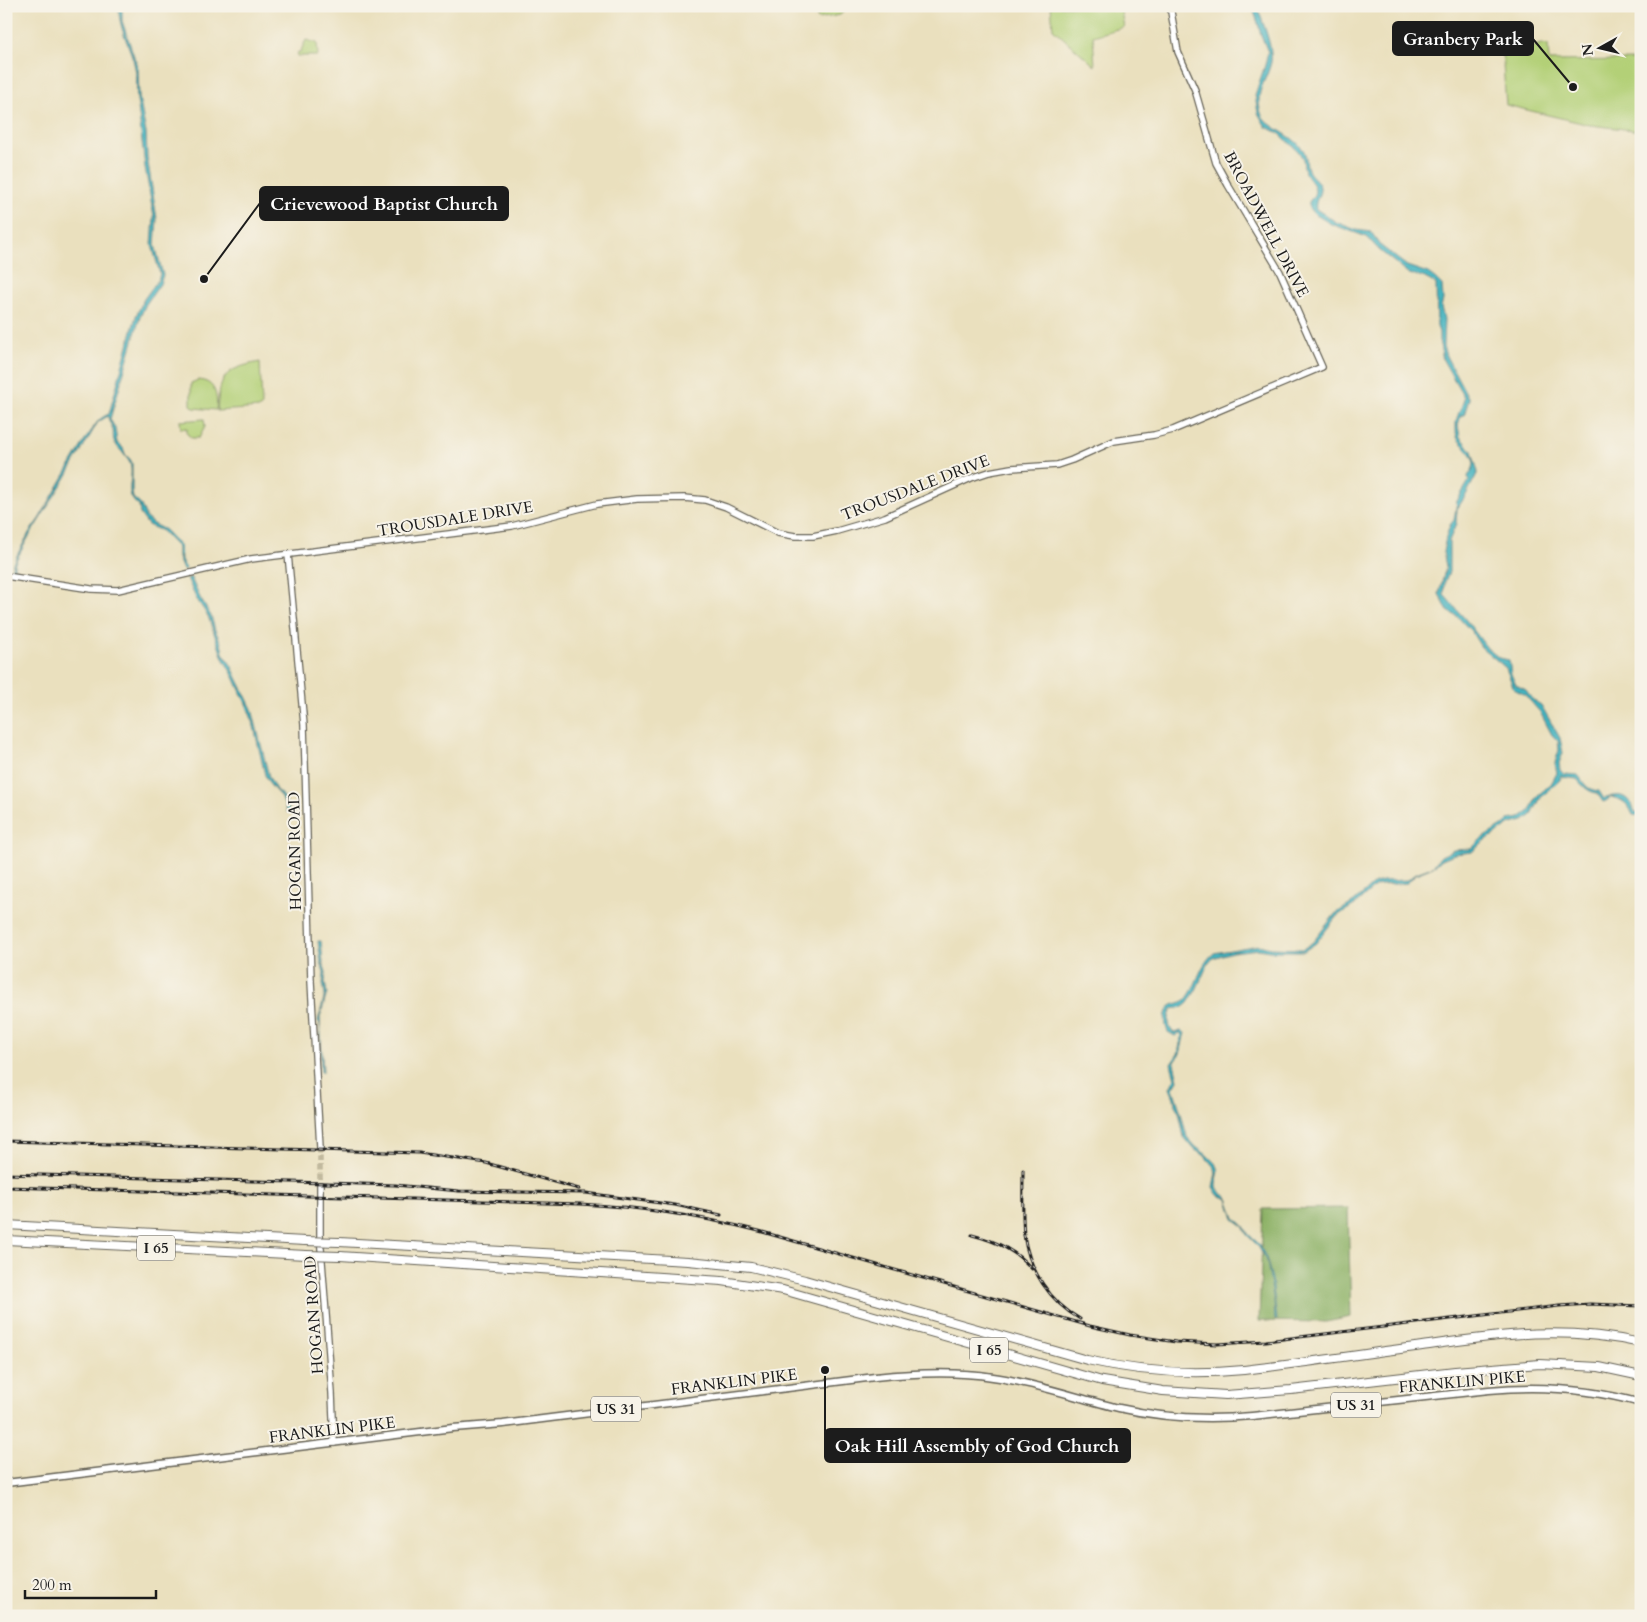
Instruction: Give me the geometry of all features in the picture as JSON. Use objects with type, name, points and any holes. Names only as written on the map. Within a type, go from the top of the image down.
[{"type":"highway","name":"I 65","points":[[6,1225],[680,1260],[735,1265],[767,1270],[805,1280],[1087,1360],[1126,1368],[1165,1372],[1205,1373],[1244,1370],[1527,1332],[1590,1334],[1641,1342]]},
{"type":"highway","name":"I 65","points":[[6,1240],[340,1256],[722,1281],[783,1290],[1102,1381],[1163,1391],[1226,1395],[1540,1364],[1598,1366],[1641,1376]]},
{"type":"main road","name":"FRANKLIN PIKE","points":[[6,1483],[920,1373],[958,1373],[994,1377],[1032,1384],[1119,1408],[1191,1418],[1246,1417],[1521,1388],[1584,1391],[1641,1403]]},
{"type":"street","name":"BROADWELL DRIVE","points":[[1170,6],[1178,52],[1195,90],[1216,163],[1280,272],[1322,367]]},
{"type":"street","name":"TROUSDALE DRIVE","points":[[6,576],[91,589],[118,590],[236,562],[512,526],[597,504],[637,499],[688,498],[705,500],[726,507],[781,534],[797,537],[821,535],[885,517],[989,472],[1007,468],[1057,465],[1110,442],[1173,430],[1322,367]]},
{"type":"street","name":"HOGAN ROAD","points":[[288,554],[304,725],[311,980],[320,1148]]},
{"type":"street","name":"HOGAN ROAD","points":[[320,1185],[320,1234],[334,1443]]},
{"type":"green space","points":[[812,6],[850,6],[840,15],[818,19]]},
{"type":"green space","points":[[1051,6],[1120,6],[1124,27],[1093,36],[1095,66],[1053,29]]},
{"type":"green space","points":[[306,40],[317,43],[318,56],[297,56]]},
{"type":"green space","points":[[1541,44],[1548,45],[1549,61],[1641,60],[1641,131],[1590,125],[1506,105],[1502,51],[1526,49]]},
{"type":"green space","points":[[260,362],[262,406],[260,408],[217,411],[220,389],[226,376],[231,371]]},
{"type":"green space","points":[[198,380],[212,386],[216,394],[216,410],[194,408],[191,405],[191,383]]},
{"type":"green space","points":[[204,419],[205,427],[199,438],[192,438],[187,434],[187,428],[181,429],[180,421]]},
{"type":"green space","points":[[1348,1208],[1351,1317],[1326,1322],[1259,1321],[1263,1209]]},
{"type":"water","points":[[122,6],[122,21],[138,68],[139,97],[146,133],[147,157],[157,219],[155,245],[163,275],[160,284],[146,304],[140,317],[110,419],[115,428],[117,443],[123,448],[132,463],[133,498],[141,505],[146,518],[165,530],[180,546],[181,560],[186,569],[183,570],[178,558],[178,548],[162,531],[148,525],[140,514],[139,506],[131,496],[130,491],[130,463],[115,443],[108,416],[98,422],[28,538],[14,564],[14,572],[11,572],[13,563],[29,533],[87,437],[98,421],[109,414],[136,316],[160,274],[152,245],[154,217],[145,167],[137,101],[136,72],[119,15],[119,7]]},
{"type":"water","points":[[1252,6],[1257,7],[1271,50],[1271,62],[1259,98],[1261,113],[1263,118],[1297,142],[1303,150],[1309,172],[1320,187],[1316,209],[1336,222],[1356,230],[1371,232],[1381,246],[1407,266],[1428,273],[1442,285],[1443,346],[1446,356],[1469,399],[1464,415],[1461,415],[1458,425],[1460,437],[1472,451],[1478,472],[1457,509],[1456,524],[1449,541],[1449,572],[1445,581],[1444,595],[1487,648],[1499,658],[1509,660],[1511,674],[1516,685],[1526,690],[1533,700],[1541,705],[1560,738],[1563,753],[1559,763],[1560,770],[1564,774],[1578,775],[1586,786],[1599,791],[1604,799],[1614,796],[1623,796],[1633,806],[1635,812],[1641,813],[1641,816],[1633,815],[1627,805],[1615,798],[1611,797],[1603,802],[1597,793],[1588,790],[1577,779],[1561,775],[1560,780],[1541,797],[1532,815],[1524,821],[1511,824],[1483,842],[1472,852],[1454,854],[1442,859],[1433,867],[1416,874],[1407,883],[1376,886],[1356,904],[1337,916],[1316,943],[1304,951],[1269,951],[1259,949],[1232,952],[1213,958],[1188,1003],[1183,1007],[1172,1009],[1169,1019],[1170,1028],[1174,1033],[1181,1031],[1185,1033],[1180,1052],[1174,1063],[1178,1080],[1173,1088],[1187,1137],[1217,1165],[1219,1171],[1216,1187],[1228,1198],[1235,1218],[1244,1226],[1248,1234],[1259,1244],[1266,1257],[1272,1279],[1277,1320],[1275,1320],[1267,1262],[1258,1246],[1247,1235],[1243,1226],[1234,1219],[1228,1199],[1218,1195],[1213,1187],[1216,1173],[1215,1168],[1184,1137],[1179,1112],[1170,1088],[1175,1078],[1171,1064],[1178,1054],[1182,1034],[1179,1033],[1175,1036],[1168,1032],[1165,1020],[1168,1009],[1172,1005],[1183,1002],[1188,997],[1202,968],[1214,953],[1259,945],[1270,948],[1303,949],[1313,942],[1335,914],[1354,902],[1375,883],[1408,880],[1416,873],[1432,867],[1441,856],[1454,850],[1471,849],[1481,839],[1509,820],[1520,818],[1530,811],[1537,796],[1551,784],[1557,773],[1555,763],[1559,750],[1558,741],[1552,735],[1540,712],[1525,695],[1514,689],[1506,668],[1481,647],[1471,631],[1458,617],[1448,611],[1439,594],[1446,566],[1443,552],[1446,537],[1454,520],[1457,501],[1469,481],[1468,476],[1474,465],[1472,456],[1456,435],[1456,423],[1464,397],[1443,360],[1437,327],[1436,284],[1423,277],[1409,274],[1379,250],[1367,237],[1331,224],[1316,215],[1309,207],[1309,202],[1315,190],[1305,173],[1303,159],[1299,152],[1279,133],[1266,127],[1258,113],[1255,95],[1268,52]]},
{"type":"water","points":[[187,578],[191,578],[211,616],[223,653],[231,665],[252,709],[269,777],[276,790],[284,797],[290,812],[287,812],[282,798],[271,786],[265,775],[253,722],[247,706],[223,658],[208,616],[196,598]]},
{"type":"water","points":[[318,941],[321,941],[327,993],[320,1017],[323,1072],[321,1072],[320,1024],[318,1021],[325,994],[323,984],[324,972]]},
{"type":"tunnel","points":[[320,1148],[320,1185]]},
{"type":"railway","points":[[6,1141],[419,1153],[486,1163],[579,1189]]},
{"type":"railway","points":[[1023,1170],[1024,1235],[1031,1260],[1050,1294],[1059,1304],[1080,1319]]},
{"type":"railway","points":[[6,1174],[395,1185],[459,1191],[586,1193],[675,1205],[721,1215]]},
{"type":"railway","points":[[6,1187],[580,1204],[648,1210],[715,1221],[759,1231],[1090,1326],[1130,1335],[1176,1342],[1217,1344],[1266,1341],[1559,1306],[1590,1304],[1641,1306]]},
{"type":"railway","points":[[972,1235],[1005,1247],[1026,1262],[1032,1269]]},
{"type":"place","name":"Granbery Park","points":[[1573,87]]},
{"type":"place","name":"Crievewood Baptist Church","points":[[204,279]]},
{"type":"place","name":"Oak Hill Assembly of God Church","points":[[825,1370]]}]
